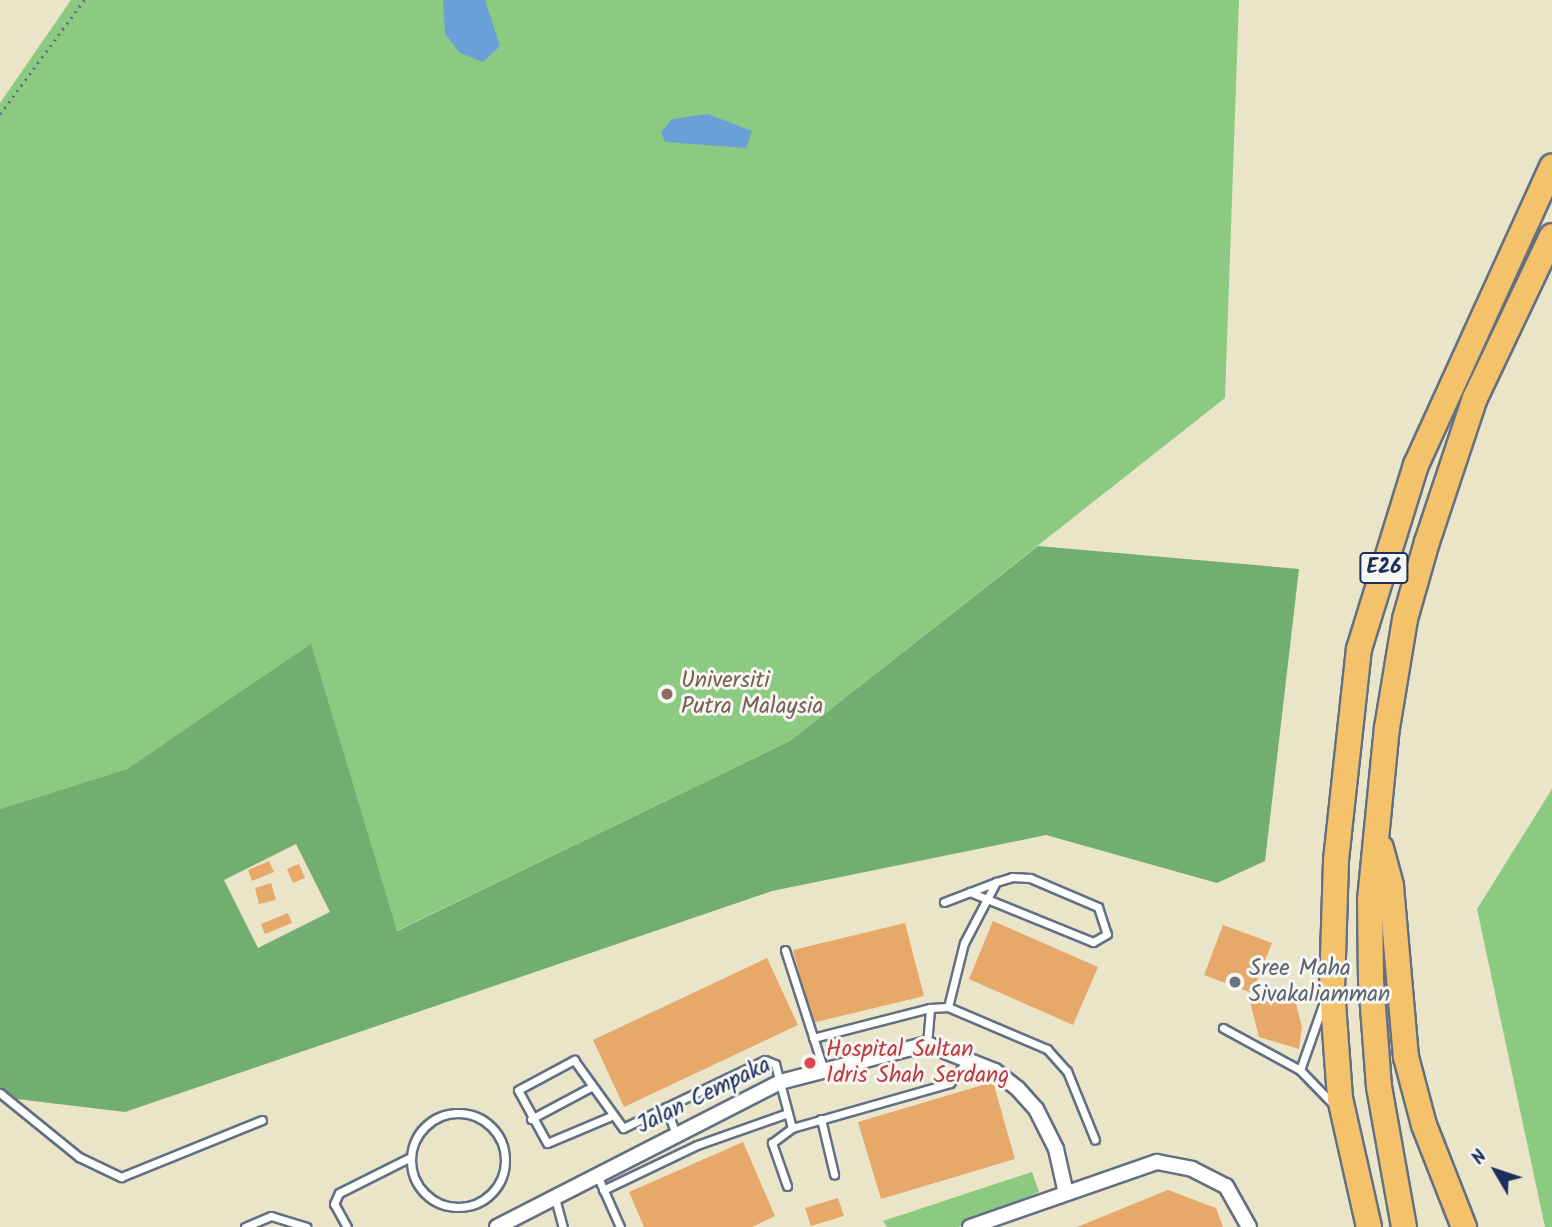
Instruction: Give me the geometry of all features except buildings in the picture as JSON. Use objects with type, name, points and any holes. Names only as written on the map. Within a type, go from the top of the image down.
[{"type":"highway","name":"E26","points":[[1369,1227],[1347,1129],[1332,989],[1336,860],[1359,649],[1416,465],[1552,167]]},
{"type":"highway","name":"E26","points":[[1404,1227],[1379,1087],[1371,980],[1377,830],[1405,620],[1475,398],[1552,236]]},
{"type":"highway","points":[[1524,293],[1552,255]]},
{"type":"highway","points":[[1377,830],[1391,886],[1406,1057],[1424,1125],[1464,1227]]},
{"type":"street","points":[[927,1044],[995,1071],[1036,1109],[1065,1189]]},
{"type":"street","name":"Jalan Cempaka","points":[[497,1227],[780,1082],[823,1068],[927,1044]]},
{"type":"street","points":[[978,1225],[1065,1189],[1157,1162],[1192,1168],[1233,1192],[1249,1227]]},
{"type":"lane","points":[[944,902],[970,892],[996,882],[1031,878],[1091,902],[1102,913],[1105,939],[1093,942],[970,892]]},
{"type":"lane","points":[[948,1007],[964,943],[996,882]]},
{"type":"lane","points":[[785,950],[823,1068]]},
{"type":"lane","points":[[1300,1070],[1332,989]]},
{"type":"lane","points":[[813,1038],[930,1008],[948,1007],[1058,1058],[1095,1140]]},
{"type":"lane","points":[[927,1044],[930,1008]]},
{"type":"lane","points":[[1223,1028],[1300,1070],[1330,1099],[1347,1129]]},
{"type":"lane","points":[[609,1117],[553,1144],[531,1118],[518,1090],[574,1060],[609,1117],[623,1128],[765,1060],[775,1064],[792,1128]]},
{"type":"lane","points":[[787,1186],[772,1143],[792,1128],[950,1083],[968,1060]]},
{"type":"lane","points":[[531,1118],[591,1087]]},
{"type":"lane","points":[[0,1093],[79,1157],[121,1177],[262,1120]]},
{"type":"lane","points":[[666,1107],[676,1135]]},
{"type":"lane","points":[[348,1227],[334,1204],[339,1192],[411,1157],[427,1125],[461,1113],[498,1135],[505,1163],[491,1193],[462,1207],[431,1199],[412,1173],[411,1157]]},
{"type":"lane","points":[[603,1190],[697,1145],[788,1113]]},
{"type":"lane","points":[[821,1119],[835,1174]]},
{"type":"lane","points":[[597,1175],[620,1227]]},
{"type":"lane","points":[[554,1197],[562,1227]]},
{"type":"lane","points":[[245,1227],[271,1216],[306,1227]]},
{"type":"path","points":[[0,114],[84,0]]},
{"type":"green space","name":"Universiti Putra Malaysia","points":[[71,0],[1239,0],[1225,398],[790,741],[396,931],[311,645],[127,769],[0,809],[0,103]]},
{"type":"green space","points":[[1038,546],[1299,569],[1265,861],[1217,883],[1046,835],[772,891],[125,1112],[0,1097],[0,809],[127,769],[311,644],[397,931],[790,741]],"holes":[[[296,844],[330,912],[258,948],[224,880]]]},
{"type":"green space","points":[[1552,789],[1552,1227],[1545,1227],[1477,909]]},
{"type":"green space","points":[[1032,1172],[1039,1192],[958,1227],[887,1227],[883,1221]]},
{"type":"water","points":[[443,0],[485,0],[500,46],[483,62],[460,53],[445,34]]},
{"type":"water","points":[[708,114],[752,131],[746,148],[665,142],[661,132],[672,119]]},
{"type":"place","name":"Universiti Putra Malaysia","points":[[667,694]]},
{"type":"place","name":"Sree Maha Sivakaliamman","points":[[1235,982]]},
{"type":"place","name":"Hospital Sultan Idris Shah Serdang","points":[[810,1063]]}]
